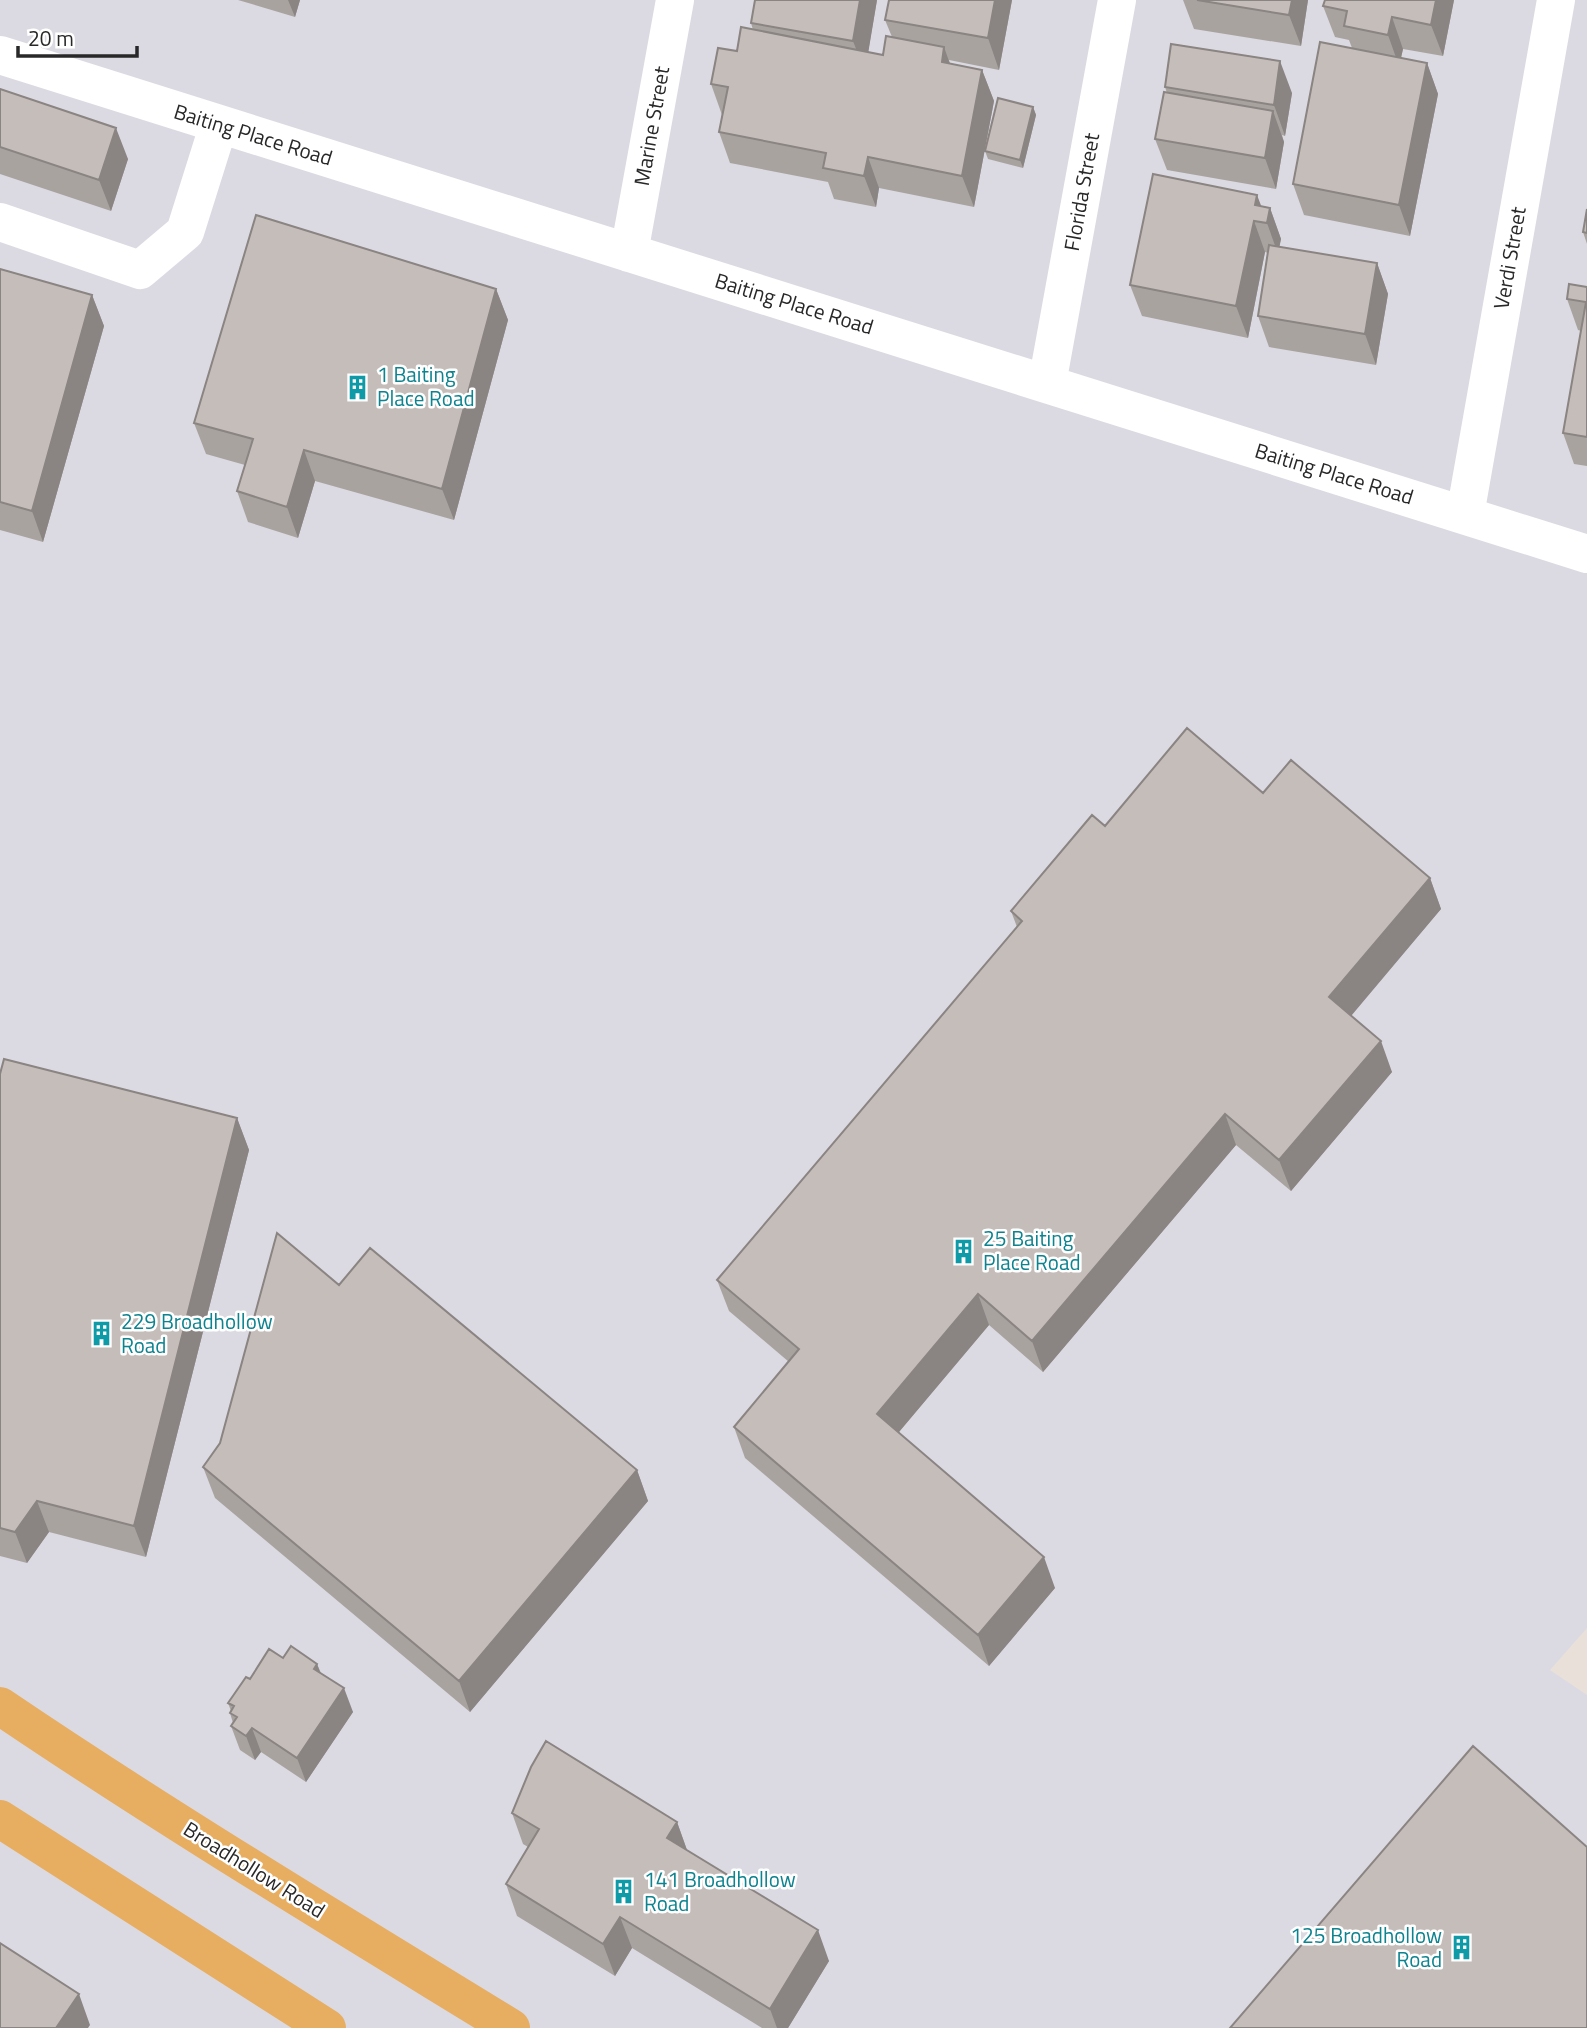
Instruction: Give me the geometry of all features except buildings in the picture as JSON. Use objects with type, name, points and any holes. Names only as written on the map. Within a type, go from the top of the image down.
[{"type":"main road","name":"Broadhollow Road","points":[[0,1706],[144,1801],[511,2028]]},
{"type":"main road","points":[[0,1818],[327,2028]]},
{"type":"street","name":"Marine Street","points":[[629,253],[675,0]]},
{"type":"street","name":"Florida Street","points":[[1047,384],[1117,0]]},
{"type":"street","name":"Verdi Street","points":[[1465,515],[1556,0]]},
{"type":"street","name":"Baiting Place Road","points":[[0,55],[1587,554]]},
{"type":"street","points":[[0,222],[140,270],[185,232],[219,124]]},
{"type":"shaded area","points":[[0,0],[1587,0],[1587,1628],[1550,1670],[1587,1695],[1587,2028],[0,2028]]},
{"type":"place","name":"1 Baiting Place Road","points":[[357,387]]},
{"type":"place","name":"25 Baiting Place Road","points":[[963,1251]]},
{"type":"place","name":"229 Broadhollow Road","points":[[101,1334]]},
{"type":"place","name":"141 Broadhollow Road","points":[[624,1892]]},
{"type":"place","name":"125 Broadhollow Road","points":[[1462,1948]]}]
